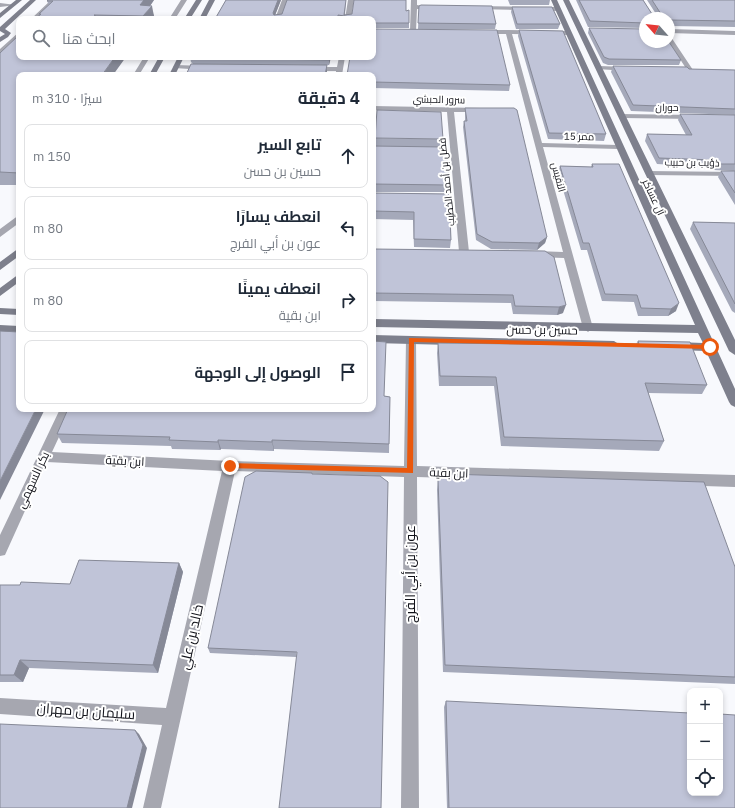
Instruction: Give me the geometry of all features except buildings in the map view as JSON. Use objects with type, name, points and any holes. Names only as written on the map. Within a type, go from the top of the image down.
[{"type":"street","points":[[0,16],[19,0]]},
{"type":"street","points":[[16,33],[8,33],[1,29],[33,0]]},
{"type":"street","points":[[37,16],[54,0]]},
{"type":"street","points":[[174,16],[184,0]]},
{"type":"street","points":[[189,16],[199,0]]},
{"type":"street","points":[[204,16],[212,0]]},
{"type":"street","points":[[279,16],[285,0]]},
{"type":"street","points":[[348,16],[351,0]]},
{"type":"street","points":[[414,0],[410,31],[421,31]]},
{"type":"street","points":[[499,0],[502,8]]},
{"type":"street","name":"آل عساكر","points":[[554,0],[600,102],[618,147],[703,329],[735,402]]},
{"type":"street","name":"آل عساكر","points":[[566,0],[584,30],[599,68],[730,332],[735,350]]},
{"type":"street","points":[[0,5],[13,5]]},
{"type":"street","points":[[414,7],[438,8]]},
{"type":"street","points":[[470,8],[557,9]]},
{"type":"street","points":[[476,32],[568,33]]},
{"type":"street","name":"النفيس","points":[[508,32],[525,111],[539,145],[588,328]]},
{"type":"street","points":[[675,32],[735,33]]},
{"type":"street","points":[[2,39],[8,33]]},
{"type":"street","points":[[2,39],[16,39]]},
{"type":"street","points":[[0,52],[16,39]]},
{"type":"street","points":[[675,47],[690,70]]},
{"type":"street","points":[[138,72],[145,60]]},
{"type":"street","points":[[154,72],[160,60]]},
{"type":"street","points":[[174,72],[180,60]]},
{"type":"street","points":[[304,69],[340,72],[342,60]]},
{"type":"street","points":[[176,67],[214,68]]},
{"type":"street","points":[[599,68],[637,69]]},
{"type":"street","points":[[683,70],[698,70]]},
{"type":"street","points":[[600,102],[616,103]]},
{"type":"street","name":"سرور الحبشي","points":[[376,108],[489,110]]},
{"type":"street","name":"فضل بن أحمد الخطيب","points":[[450,109],[450,151],[455,197],[465,252]]},
{"type":"street","name":"حوران","points":[[623,116],[705,117]]},
{"type":"street","name":"ممر 15","points":[[539,145],[618,147]]},
{"type":"street","name":"ذؤيب بن حبيب","points":[[650,173],[735,174]]},
{"type":"street","points":[[0,234],[16,221]]},
{"type":"street","points":[[0,267],[16,254]]},
{"type":"street","points":[[528,254],[568,255]]},
{"type":"street","points":[[0,293],[16,280]]},
{"type":"street","points":[[0,311],[16,312]]},
{"type":"street","name":"حسين بن حسن","points":[[376,323],[703,329]]},
{"type":"street","points":[[0,329],[16,330]]},
{"type":"street","name":"حسين بن حسن","points":[[376,339],[624,345]]},
{"type":"street","name":"عون بن أبي الفرج","points":[[410,808],[411,340]]},
{"type":"street","points":[[663,346],[710,347]]},
{"type":"street","name":"بكر السهمي","points":[[0,550],[65,412]]},
{"type":"street","name":"ابن بقية","points":[[44,457],[230,466],[735,481]]},
{"type":"street","name":"خالد بن علي","points":[[152,808],[230,466]]},
{"type":"street","name":"سليمان بن مهران","points":[[0,706],[172,717]]},
{"type":"route","points":[[230,466],[410,471],[411,340],[710,347]]}]
